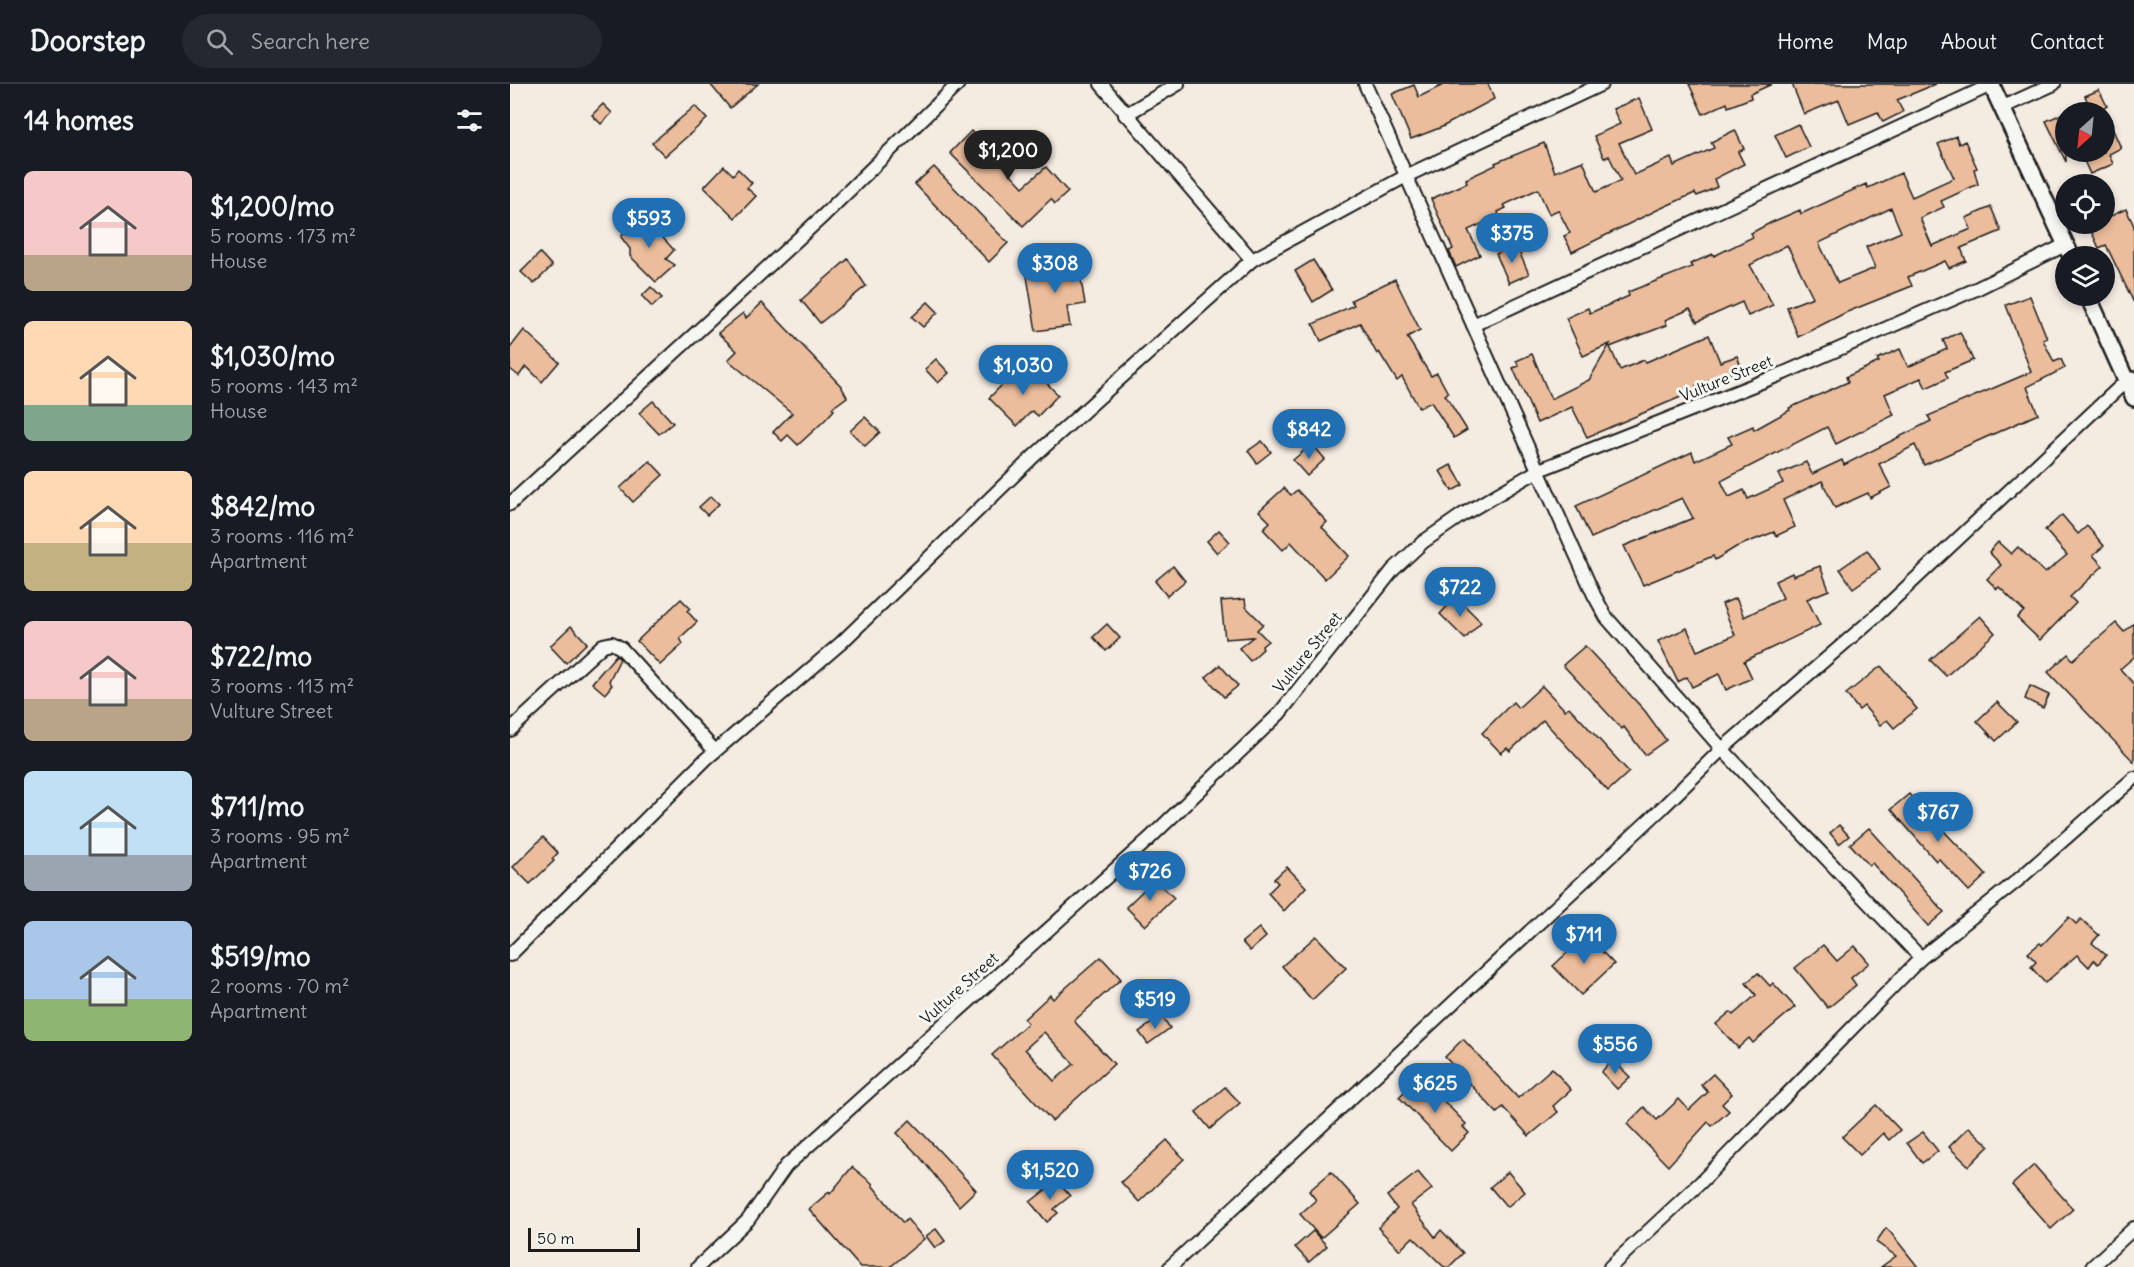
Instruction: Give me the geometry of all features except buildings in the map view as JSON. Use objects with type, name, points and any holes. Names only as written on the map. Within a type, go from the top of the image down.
[{"type":"street","points":[[510,504],[823,216],[958,84]]},
{"type":"street","points":[[1101,84],[1125,115],[1252,261]]},
{"type":"street","points":[[1125,115],[1178,84]]},
{"type":"street","points":[[1365,84],[1594,595],[1606,617],[1722,749],[1921,958]]},
{"type":"street","points":[[510,955],[715,751],[841,643],[1034,456],[1252,261],[1406,176],[1602,84]]},
{"type":"street","points":[[1473,325],[1991,84],[2066,246]]},
{"type":"street","points":[[2001,108],[2054,84]]},
{"type":"street","name":"Vulture Street","points":[[698,1267],[748,1220],[786,1166],[1150,838],[1279,714],[1393,570],[1423,542],[1539,470],[1794,368],[2055,256]]},
{"type":"street","points":[[2093,306],[2130,380],[2134,398]]},
{"type":"street","points":[[1170,1267],[1661,809],[1722,749],[1877,615],[2130,380]]},
{"type":"street","points":[[510,730],[603,645],[612,643],[621,648],[715,751]]},
{"type":"street","points":[[1610,1267],[1700,1183],[1921,958],[2018,880],[2134,778]]},
{"type":"street","points":[[2092,1267],[2134,1228]]}]
